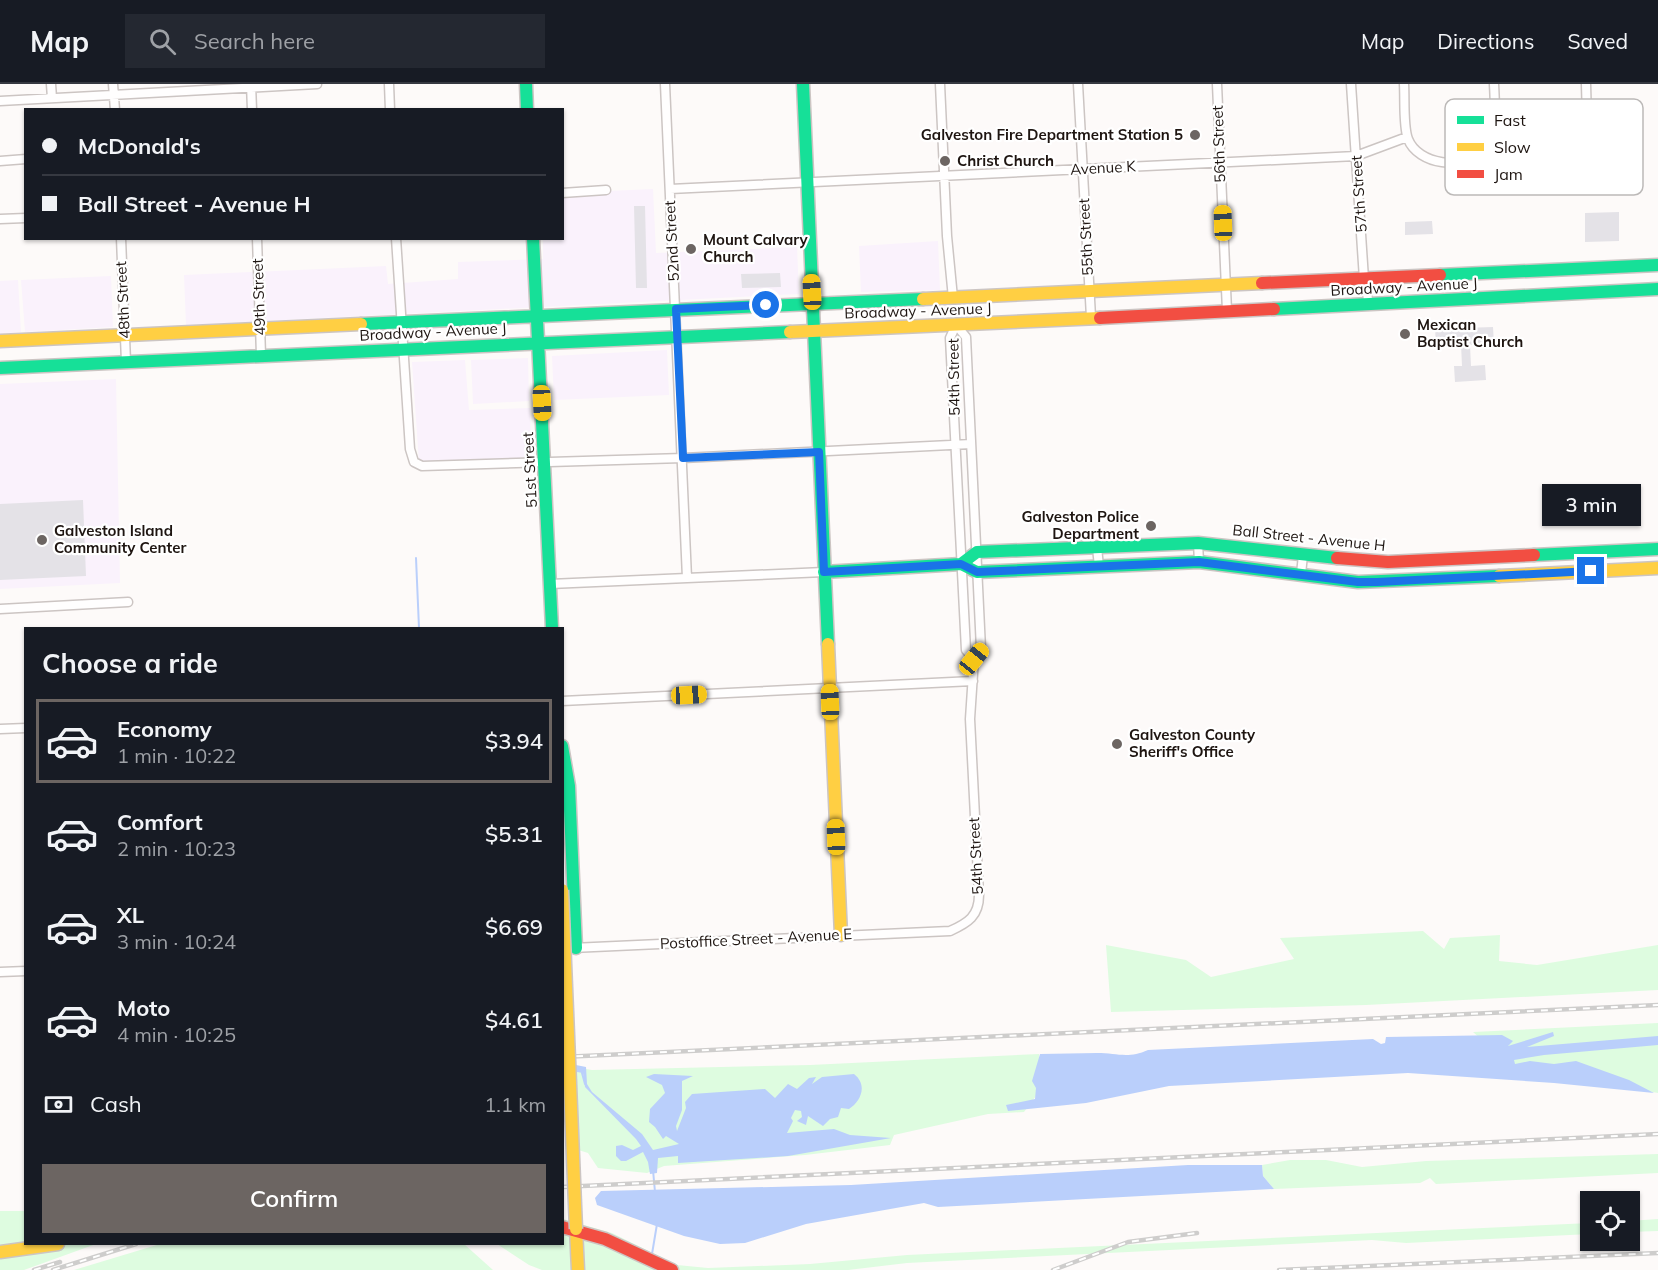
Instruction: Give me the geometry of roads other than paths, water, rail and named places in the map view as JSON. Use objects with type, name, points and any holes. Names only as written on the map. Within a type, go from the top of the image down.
[{"type":"main road","points":[[526,84],[527,108]]},
{"type":"main road","points":[[802,84],[841,935]]},
{"type":"main road","name":"51st Street","points":[[533,240],[552,627]]},
{"type":"main road","name":"Broadway - Avenue J","points":[[0,368],[813,330],[1089,291],[1658,265]]},
{"type":"main road","points":[[1502,273],[1505,297]]},
{"type":"main road","name":"Broadway - Avenue J","points":[[0,341],[812,303],[1091,317],[1658,289]]},
{"type":"main road","name":"Ball Street - Avenue H","points":[[976,552],[1198,543],[1359,561],[1568,555],[1658,549]]},
{"type":"main road","points":[[961,564],[976,552]]},
{"type":"main road","points":[[1568,555],[1569,572]]},
{"type":"main road","points":[[824,572],[961,564],[977,572],[1199,562],[1358,582],[1658,568]]},
{"type":"main road","points":[[564,757],[569,786],[576,948]]},
{"type":"main road","points":[[564,938],[578,1270]]},
{"type":"main road","points":[[564,1227],[576,1229],[642,1254],[672,1270]]},
{"type":"main road","points":[[0,1252],[51,1245]]},
{"type":"street","points":[[51,84],[52,98]]},
{"type":"street","points":[[113,84],[115,108]]},
{"type":"street","points":[[0,101],[251,85],[317,84]]},
{"type":"street","points":[[389,84],[390,108]]},
{"type":"street","name":"52nd Street","points":[[665,84],[687,578]]},
{"type":"street","name":"54th Street","points":[[940,84],[954,311],[950,338],[966,650],[974,659]]},
{"type":"street","name":"55th Street","points":[[1078,84],[1091,317]]},
{"type":"street","name":"56th Street","points":[[1217,84],[1227,311]]},
{"type":"street","name":"57th Street","points":[[1352,84],[1364,279],[1369,304]]},
{"type":"street","points":[[1404,84],[1407,137],[1413,149],[1431,159],[1445,162]]},
{"type":"street","points":[[1494,84],[1494,99]]},
{"type":"street","points":[[1586,84],[1586,99]]},
{"type":"street","points":[[251,85],[252,108]]},
{"type":"street","name":"Avenue K","points":[[670,189],[1356,156],[1407,137]]},
{"type":"street","points":[[0,160],[24,159]]},
{"type":"street","points":[[564,193],[606,190]]},
{"type":"street","points":[[0,219],[24,218]]},
{"type":"street","name":"48th Street","points":[[121,240],[126,362]]},
{"type":"street","name":"49th Street","points":[[257,240],[261,355]]},
{"type":"street","points":[[396,240],[410,449],[414,462],[422,466],[683,458],[971,444]]},
{"type":"street","name":"54th Street","points":[[950,931],[973,918],[979,907],[970,718],[974,659],[981,649],[966,337],[954,311]]},
{"type":"street","points":[[1198,543],[1199,562]]},
{"type":"street","points":[[1097,548],[1099,566]]},
{"type":"street","points":[[1301,574],[1302,555]]},
{"type":"street","points":[[1438,560],[1439,579]]},
{"type":"street","points":[[550,584],[824,572]]},
{"type":"street","points":[[0,609],[128,602]]},
{"type":"street","points":[[564,701],[973,681]]},
{"type":"street","points":[[0,729],[24,728]]},
{"type":"street","name":"Postoffice Street - Avenue E","points":[[564,949],[950,931]]},
{"type":"street","points":[[0,972],[24,971]]},
{"type":"water","points":[[1553,1032],[1554,1036],[1527,1047],[1658,1036],[1658,1045],[1544,1055],[1514,1060],[1515,1064],[1530,1061],[1554,1064],[1576,1061],[1629,1080],[1654,1093],[1554,1083],[1408,1073],[1169,1086],[1086,1103],[1008,1111],[1006,1105],[1035,1099],[1036,1088],[1032,1081],[1040,1054],[1128,1055],[1148,1050],[1373,1039],[1381,1044],[1385,1043],[1386,1037],[1502,1035],[1513,1041],[1508,1046]]},
{"type":"water","points":[[571,1064],[586,1067],[587,1084],[592,1092],[642,1134],[653,1150],[679,1144],[666,1136],[663,1139],[649,1122],[650,1109],[665,1093],[662,1085],[646,1077],[654,1074],[693,1076],[682,1081],[682,1110],[676,1126],[677,1131],[686,1108],[685,1102],[692,1094],[765,1089],[775,1098],[788,1084],[797,1089],[809,1078],[816,1077],[812,1084],[822,1077],[854,1074],[862,1088],[860,1097],[853,1106],[849,1109],[841,1108],[838,1117],[830,1119],[823,1126],[808,1116],[806,1125],[797,1121],[802,1117],[801,1111],[795,1110],[787,1133],[834,1129],[850,1135],[891,1138],[788,1156],[678,1163],[678,1156],[658,1158],[657,1173],[650,1174],[643,1152],[626,1161],[621,1161],[616,1156],[616,1146],[622,1145],[633,1150],[641,1146],[585,1087],[583,1073],[571,1071]]},
{"type":"water","points":[[1188,1165],[1262,1165],[1263,1176],[1274,1189],[938,1207],[924,1203],[806,1224],[745,1243],[720,1244],[684,1236],[597,1205],[595,1198],[601,1191],[851,1185]]},
{"type":"waterway","points":[[416,558],[419,627]]},
{"type":"waterway","points":[[582,1073],[585,1084]]},
{"type":"waterway","points":[[653,1170],[655,1192]]},
{"type":"waterway","points":[[652,1254],[657,1224]]},
{"type":"railway","points":[[564,1057],[1658,1005]]},
{"type":"railway","points":[[564,1187],[1658,1134]]},
{"type":"railway","points":[[1053,1270],[1128,1242],[1197,1233]]},
{"type":"railway","points":[[53,1270],[133,1245]]},
{"type":"railway","points":[[1279,1270],[1658,1253]]},
{"type":"railway","points":[[34,1270],[60,1262]]},
{"type":"place","name":"Galveston Fire Department Station 5","points":[[1195,135]]},
{"type":"place","name":"Christ Church","points":[[945,161]]},
{"type":"place","name":"Mount Calvary Church","points":[[691,249]]},
{"type":"place","name":"Mexican Baptist Church","points":[[1405,334]]},
{"type":"place","name":"Galveston Police Department","points":[[1151,526]]},
{"type":"place","name":"Galveston Island Community Center","points":[[42,540]]},
{"type":"place","name":"Galveston County Sheriff's Office","points":[[1117,744]]}]
